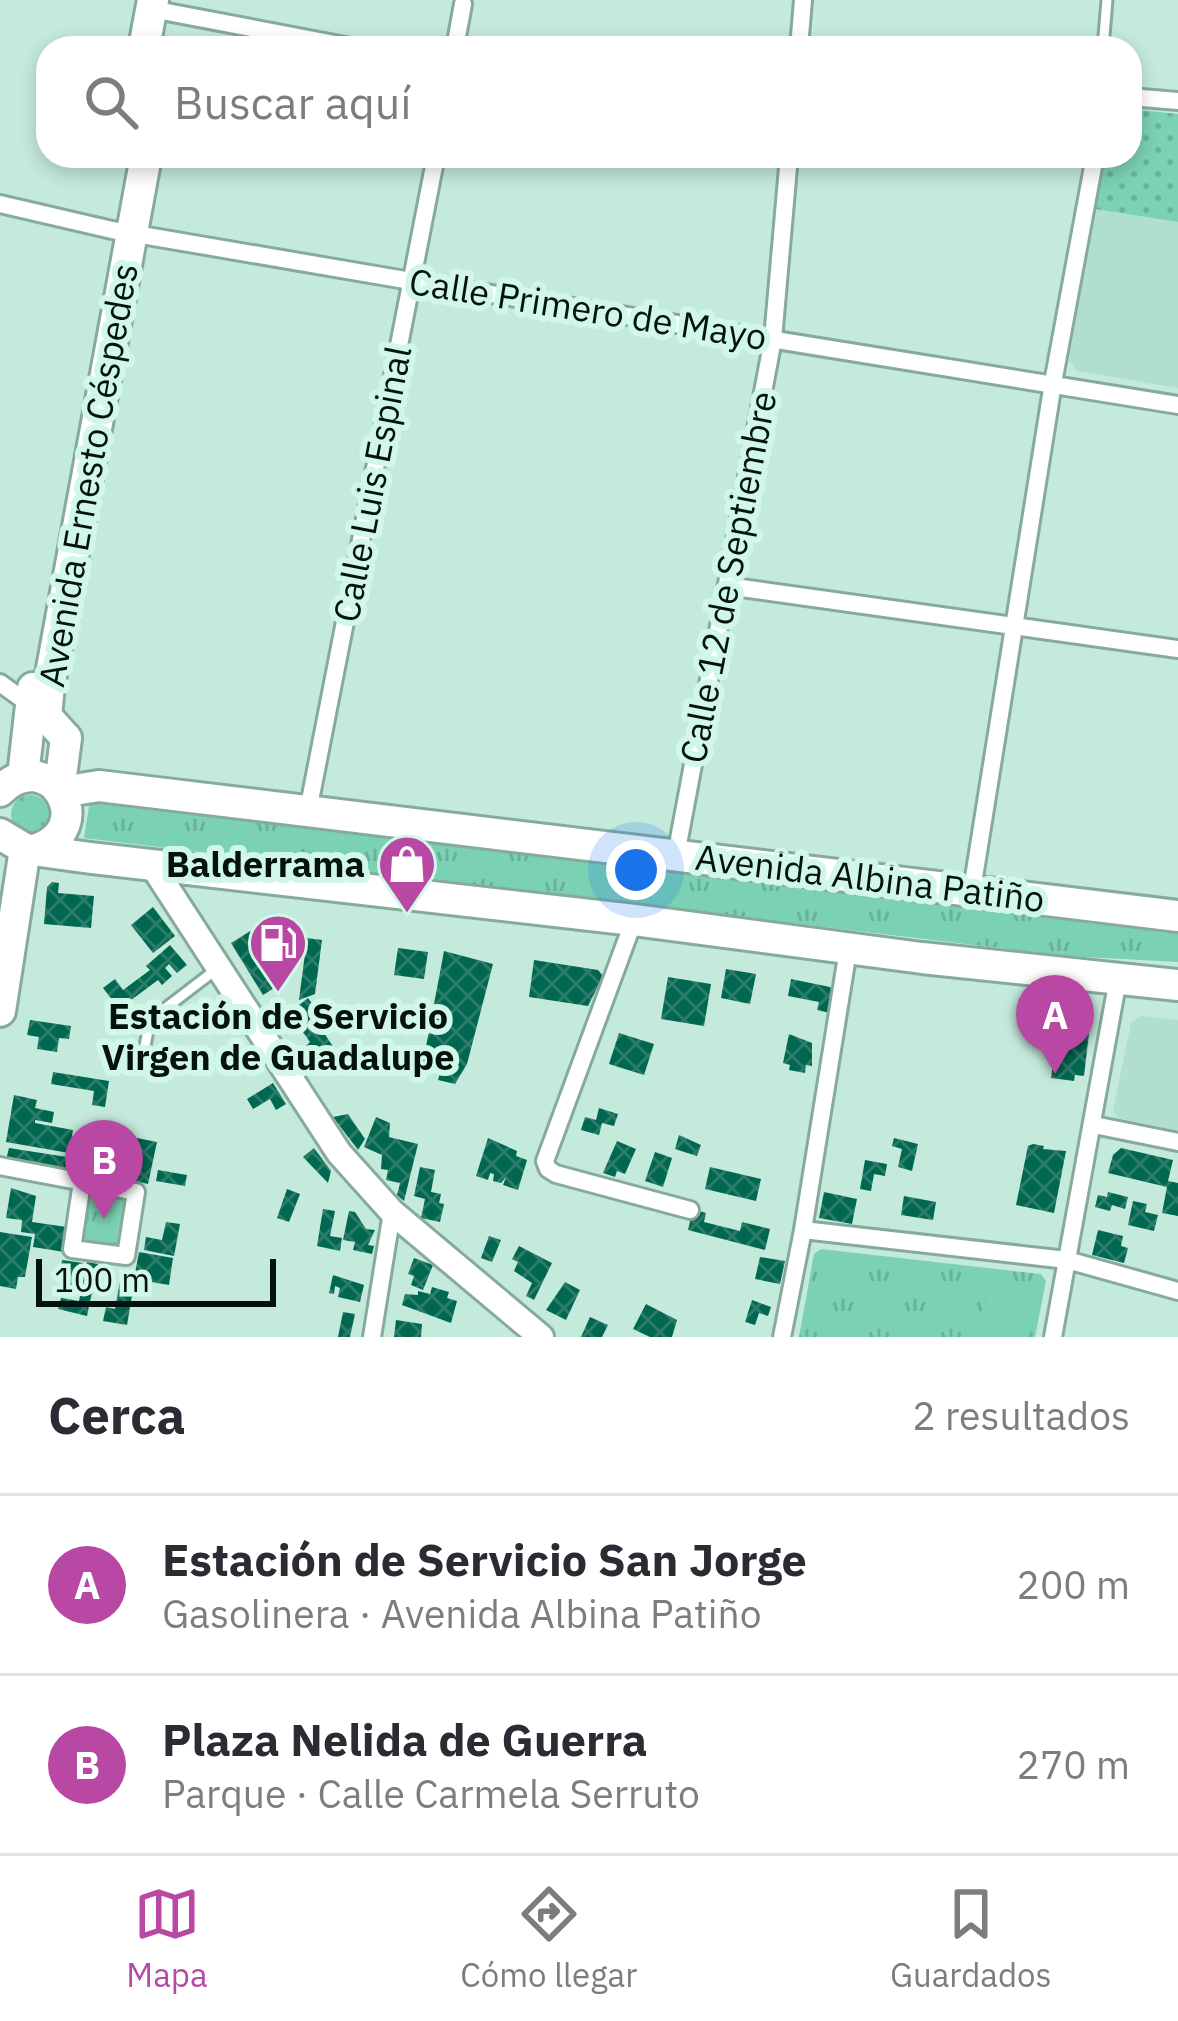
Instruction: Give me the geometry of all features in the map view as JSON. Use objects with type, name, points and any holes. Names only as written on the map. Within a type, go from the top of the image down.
[{"type":"highway","points":[[149,36],[162,6]]},
{"type":"highway","points":[[162,6],[164,36]]},
{"type":"highway","name":"Avenida Ernesto Céspedes","points":[[34,786],[62,769],[66,738],[38,710],[122,231],[125,168]]},
{"type":"highway","name":"Avenida Ernesto Céspedes","points":[[122,231],[142,168]]},
{"type":"highway","points":[[0,1011],[20,844],[54,841],[67,813],[34,786]]},
{"type":"highway","name":"Avenida Albina Patiño","points":[[34,786],[99,786],[1178,916]]},
{"type":"highway","name":"Avenida Albina Patiño","points":[[20,844],[152,865],[634,920],[848,950],[1178,985]]},
{"type":"main road","points":[[152,865],[339,1153],[392,1212],[541,1337]]},
{"type":"street","points":[[800,36],[803,0]]},
{"type":"street","points":[[457,36],[463,4]]},
{"type":"street","points":[[162,6],[301,36]]},
{"type":"street","points":[[1142,98],[1178,101]]},
{"type":"street","name":"Calle Luis Espinal","points":[[308,811],[434,168]]},
{"type":"street","name":"Calle 12 de Septiembre","points":[[676,855],[773,339],[788,168]]},
{"type":"street","points":[[972,890],[1053,383],[1093,168]]},
{"type":"street","name":"Calle Primero de Mayo","points":[[0,204],[122,231],[411,281],[1178,405]]},
{"type":"street","points":[[727,586],[1178,649]]},
{"type":"street","points":[[0,683],[38,710]]},
{"type":"street","points":[[634,920],[545,1161],[556,1174],[690,1210]]},
{"type":"street","points":[[782,1337],[848,950]]},
{"type":"street","points":[[1052,1337],[1118,979]]},
{"type":"street","points":[[1094,1125],[1178,1142]]},
{"type":"street","points":[[0,1166],[136,1192],[126,1256],[72,1249],[82,1182]]},
{"type":"street","points":[[372,1337],[392,1212]]},
{"type":"street","points":[[803,1230],[1067,1260],[1178,1291]]},
{"type":"lane","points":[[1104,36],[1108,0]]},
{"type":"lane","points":[[144,1052],[150,1020],[218,968]]},
{"type":"shaded area","points":[[1095,209],[1178,222],[1178,388],[1077,371],[1069,360]]},
{"type":"shaded area","points":[[1141,1016],[1178,1020],[1178,1131],[1118,1118],[1113,1110],[1131,1023]]},
{"type":"green space","points":[[1142,110],[1178,114],[1178,222],[1095,209],[1104,168],[1142,168]]},
{"type":"green space","points":[[30,795],[44,800],[49,814],[44,828],[30,833],[16,828],[11,814],[16,800]]},
{"type":"green space","points":[[90,800],[1178,932],[1178,962],[1066,956],[84,838]]},
{"type":"green space","points":[[88,1193],[128,1199],[121,1243],[115,1248],[85,1244],[81,1239]]},
{"type":"green space","points":[[821,1249],[1041,1274],[1046,1281],[1035,1337],[799,1337],[814,1254]]},
{"type":"green space","points":[[988,1289],[1035,1298],[1027,1337],[979,1337]]},
{"type":"building","points":[[59,883],[58,893],[94,896],[91,928],[44,924],[47,887]]},
{"type":"building","points":[[153,907],[175,936],[153,953],[131,925]]},
{"type":"building","points":[[252,930],[284,982],[263,995],[231,943]]},
{"type":"building","points":[[307,938],[322,940],[315,994],[299,1000]]},
{"type":"building","points":[[170,945],[187,965],[177,973],[169,964],[165,968],[172,976],[162,985],[158,980],[119,1009],[103,988],[115,979],[123,990],[150,970],[146,966]]},
{"type":"building","points":[[398,948],[428,952],[424,979],[394,975]]},
{"type":"building","points":[[444,951],[493,964],[467,1064],[455,1084],[438,1080],[440,1073],[422,1068]]},
{"type":"building","points":[[534,960],[598,970],[603,976],[588,1006],[529,997]]},
{"type":"building","points":[[726,969],[756,974],[750,1004],[721,998]]},
{"type":"building","points":[[668,977],[711,984],[704,1026],[661,1019]]},
{"type":"building","points":[[791,979],[830,987],[834,992],[830,1013],[817,1010],[819,1002],[788,996]]},
{"type":"building","points":[[308,998],[330,1028],[324,1033],[334,1048],[332,1068],[317,1066],[306,1046],[310,1042],[298,1025],[307,1018],[298,1006]]},
{"type":"building","points":[[1060,1012],[1091,1016],[1084,1076],[1075,1075],[1074,1081],[1051,1078]]},
{"type":"building","points":[[30,1020],[71,1026],[69,1039],[59,1038],[57,1052],[37,1049],[39,1037],[27,1035]]},
{"type":"building","points":[[619,1033],[654,1044],[644,1075],[609,1064]]},
{"type":"building","points":[[789,1034],[812,1043],[812,1066],[806,1065],[805,1073],[789,1070],[790,1065],[783,1063]]},
{"type":"building","points":[[53,1072],[109,1081],[105,1107],[92,1105],[94,1091],[51,1084]]},
{"type":"building","points":[[273,1083],[286,1104],[276,1110],[270,1099],[253,1109],[247,1099]]},
{"type":"building","points":[[14,1095],[37,1100],[35,1108],[54,1112],[52,1123],[35,1123],[73,1130],[69,1153],[6,1142]]},
{"type":"building","points":[[599,1108],[618,1114],[614,1126],[602,1123],[599,1135],[581,1130],[585,1117],[596,1120]]},
{"type":"building","points":[[348,1114],[365,1139],[358,1150],[333,1117]]},
{"type":"building","points":[[376,1117],[390,1123],[389,1137],[418,1144],[404,1201],[397,1195],[400,1183],[386,1180],[382,1155],[364,1147]]},
{"type":"building","points":[[679,1135],[701,1145],[697,1156],[675,1149]]},
{"type":"building","points":[[137,1138],[157,1142],[148,1184],[136,1181],[141,1156],[134,1155]]},
{"type":"building","points":[[488,1138],[527,1160],[518,1190],[503,1185],[506,1177],[501,1183],[493,1181],[494,1174],[488,1180],[476,1176]]},
{"type":"building","points":[[894,1138],[918,1144],[912,1171],[898,1167],[902,1149],[892,1146]]},
{"type":"building","points":[[617,1141],[636,1149],[625,1174],[617,1171],[615,1177],[603,1173]]},
{"type":"building","points":[[1028,1146],[1066,1151],[1054,1213],[1016,1205]]},
{"type":"building","points":[[9,1148],[99,1162],[107,1166],[105,1180],[5,1164]]},
{"type":"building","points":[[314,1148],[331,1171],[328,1183],[303,1157]]},
{"type":"building","points":[[1121,1148],[1173,1160],[1168,1181],[1178,1183],[1178,1216],[1162,1213],[1167,1187],[1108,1173],[1113,1155]]},
{"type":"building","points":[[655,1152],[672,1158],[663,1187],[645,1181]]},
{"type":"building","points":[[865,1160],[887,1164],[885,1176],[874,1174],[871,1191],[860,1189]]},
{"type":"building","points":[[420,1167],[435,1170],[431,1192],[441,1194],[439,1203],[444,1204],[440,1222],[421,1218],[425,1199],[414,1196]]},
{"type":"building","points":[[710,1167],[761,1179],[756,1201],[705,1189]]},
{"type":"building","points":[[158,1170],[187,1175],[185,1186],[156,1181]]},
{"type":"building","points":[[11,1188],[36,1196],[32,1222],[67,1227],[64,1252],[33,1247],[35,1234],[21,1232],[22,1220],[6,1218]]},
{"type":"building","points":[[287,1189],[300,1194],[289,1222],[277,1218]]},
{"type":"building","points":[[824,1192],[857,1199],[852,1224],[819,1218]]},
{"type":"building","points":[[1108,1192],[1128,1197],[1125,1209],[1095,1207],[1098,1195],[1107,1197]]},
{"type":"building","points":[[904,1196],[936,1202],[933,1220],[901,1215]]},
{"type":"building","points":[[1133,1201],[1147,1204],[1145,1212],[1158,1215],[1154,1231],[1128,1225]]},
{"type":"building","points":[[323,1209],[335,1211],[330,1236],[342,1238],[340,1251],[317,1246]]},
{"type":"building","points":[[693,1209],[706,1213],[704,1222],[740,1231],[742,1222],[770,1229],[765,1250],[688,1230]]},
{"type":"building","points":[[349,1211],[355,1212],[366,1229],[375,1230],[368,1245],[374,1246],[372,1254],[353,1250],[355,1242],[343,1240]]},
{"type":"building","points":[[166,1222],[180,1224],[174,1256],[144,1250],[146,1237],[162,1240]]},
{"type":"building","points":[[1098,1230],[1123,1236],[1121,1246],[1128,1248],[1124,1263],[1092,1255]]},
{"type":"building","points":[[0,1232],[32,1237],[25,1277],[18,1277],[16,1289],[0,1286]]},
{"type":"building","points":[[489,1236],[501,1240],[492,1262],[481,1258]]},
{"type":"building","points":[[519,1246],[552,1263],[534,1300],[526,1296],[532,1283],[514,1271],[518,1262],[512,1259]]},
{"type":"building","points":[[139,1252],[173,1258],[169,1285],[134,1279]]},
{"type":"building","points":[[760,1257],[785,1261],[780,1284],[755,1279]]},
{"type":"building","points":[[414,1258],[433,1265],[423,1290],[411,1285],[414,1276],[408,1274]]},
{"type":"building","points":[[62,1260],[83,1263],[76,1285],[70,1285],[71,1274],[60,1272]]},
{"type":"building","points":[[87,1262],[98,1264],[87,1316],[58,1309],[61,1298],[79,1301]]},
{"type":"building","points":[[333,1275],[364,1285],[360,1302],[338,1297],[340,1288],[335,1286],[334,1294],[329,1293]]},
{"type":"building","points":[[120,1281],[134,1284],[127,1325],[103,1321],[106,1307],[115,1309]]},
{"type":"building","points":[[565,1282],[580,1290],[566,1320],[546,1310]]},
{"type":"building","points":[[432,1287],[449,1292],[447,1298],[457,1301],[451,1323],[402,1305],[405,1294],[430,1294]]},
{"type":"building","points":[[752,1300],[771,1307],[768,1316],[759,1313],[755,1325],[745,1322]]},
{"type":"building","points":[[646,1304],[677,1320],[672,1337],[650,1337],[633,1329]]},
{"type":"building","points":[[343,1312],[355,1314],[350,1337],[338,1337]]},
{"type":"building","points":[[590,1317],[608,1325],[602,1337],[581,1337]]},
{"type":"building","points":[[396,1320],[422,1324],[421,1337],[394,1337]]},
{"type":"place","name":"Balderrama","points":[[407,915]]},
{"type":"place","name":"Estación de Servicio Virgen de Guadalupe","points":[[278,994]]},
{"type":"place","name":"Estación de Servicio San Jorge","points":[[1055,1074]]},
{"type":"place","name":"Plaza Nelida de Guerra","points":[[104,1219]]}]
